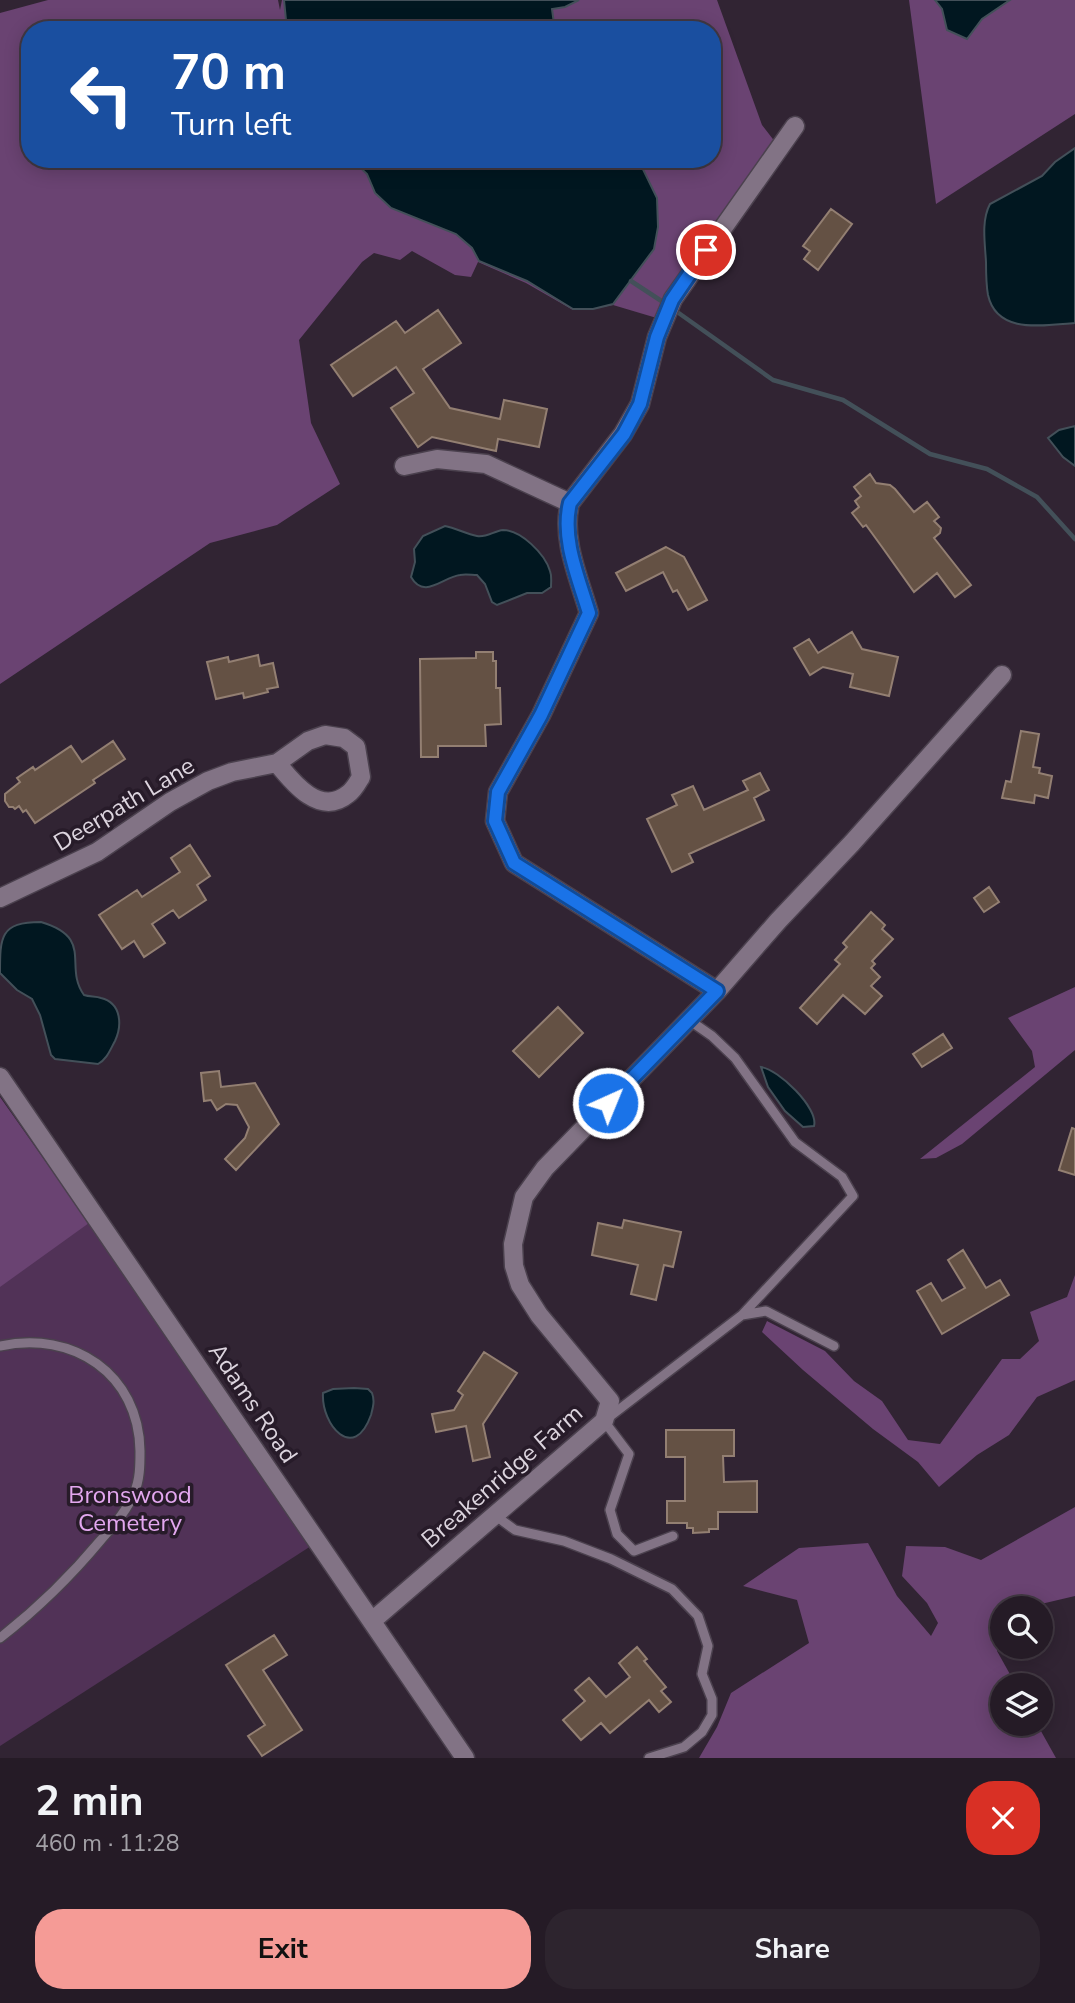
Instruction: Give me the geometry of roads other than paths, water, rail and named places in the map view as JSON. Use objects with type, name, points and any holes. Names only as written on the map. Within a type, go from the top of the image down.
[{"type":"street","points":[[717,991],[514,863],[495,821],[498,792],[541,715],[589,613],[568,537],[567,516],[570,503],[624,434],[640,404],[657,337],[670,305],[795,126]]},
{"type":"street","points":[[404,466],[437,458],[486,464],[570,503]]},
{"type":"street","name":"Breakenridge Farm","points":[[372,1621],[604,1420],[610,1401],[539,1315],[520,1285],[514,1266],[513,1244],[524,1197],[545,1168],[717,991],[1002,675]]},
{"type":"street","name":"Deerpath Lane","points":[[0,898],[97,852],[170,802],[208,781],[232,772],[277,763],[308,741],[326,734],[344,738],[356,747],[361,777],[350,794],[338,800],[322,800],[306,795],[277,763]]},
{"type":"street","name":"Adams Road","points":[[0,1077],[465,1758]]},
{"type":"lane","points":[[673,1536],[634,1550],[617,1534],[610,1510],[629,1454],[604,1420],[742,1315],[853,1196],[842,1177],[795,1142],[735,1058],[712,1036],[689,1020]]},
{"type":"lane","points":[[742,1315],[766,1311],[834,1346]]},
{"type":"lane","points":[[0,1346],[36,1342],[54,1344],[71,1348],[102,1368],[114,1379],[132,1408],[140,1438],[140,1458],[135,1493],[107,1533],[46,1600],[0,1638]]},
{"type":"lane","points":[[496,1516],[515,1530],[564,1541],[611,1559],[672,1589],[698,1616],[708,1646],[702,1674],[712,1699],[712,1715],[702,1732],[684,1747],[649,1758]]},
{"type":"water","points":[[284,0],[579,0],[565,7],[552,9],[554,21],[286,21]]},
{"type":"water","points":[[935,0],[1010,0],[982,19],[967,39],[947,30],[942,9]]},
{"type":"water","points":[[1075,148],[1075,323],[1036,326],[1011,322],[1001,317],[993,308],[988,295],[984,232],[987,211],[990,204],[1042,176],[1055,162]]},
{"type":"water","points":[[361,168],[642,168],[657,198],[658,227],[654,249],[613,304],[593,309],[573,309],[527,281],[479,261],[472,248],[456,234],[391,208],[375,193],[367,174]]},
{"type":"water","points":[[1075,426],[1075,466],[1063,457],[1048,438],[1059,430]]},
{"type":"water","points":[[445,526],[477,536],[503,530],[524,538],[547,564],[551,573],[551,587],[542,593],[527,593],[497,605],[492,602],[485,584],[477,575],[460,575],[428,587],[416,584],[411,577],[415,562],[414,549],[423,536]]},
{"type":"water","points":[[41,922],[68,936],[73,944],[78,984],[84,995],[108,1001],[117,1010],[119,1022],[115,1041],[104,1060],[98,1064],[55,1059],[51,1055],[40,1015],[32,999],[17,990],[0,973],[5,934],[17,925]]},
{"type":"water","points":[[761,1067],[768,1069],[796,1090],[810,1109],[814,1126],[803,1127],[785,1111],[768,1087]]},
{"type":"water","points":[[333,1389],[368,1389],[372,1393],[373,1404],[364,1429],[356,1436],[348,1438],[333,1427],[327,1417],[323,1393]]},
{"type":"waterway","points":[[631,281],[666,304]]},
{"type":"waterway","points":[[673,309],[773,380],[843,400],[930,454],[987,469],[1037,497],[1075,539]]},
{"type":"park label","name":"Bronswood Cemetery","points":[[130,1509]]}]
